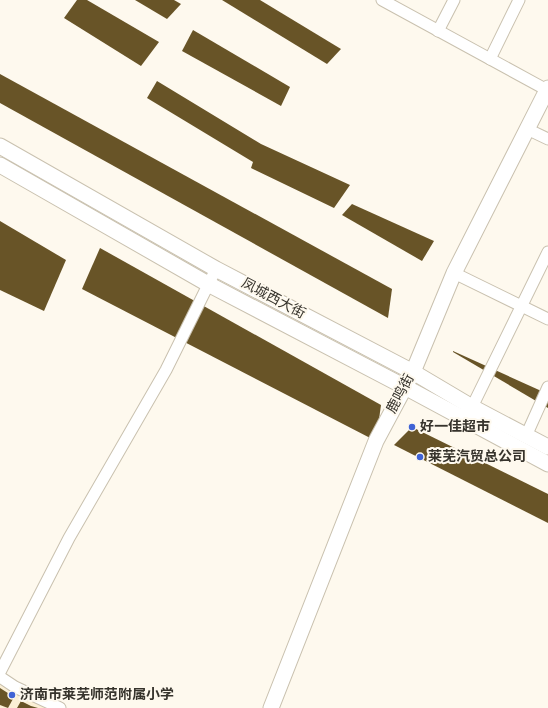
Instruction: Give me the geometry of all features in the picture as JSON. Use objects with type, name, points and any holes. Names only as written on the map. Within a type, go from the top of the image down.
[{"type":"main road","name":"鹿鸣街","points":[[271,708],[376,440],[413,372],[454,273],[548,89]]},
{"type":"main road","name":"凤城西大街","points":[[0,146],[216,269],[413,372],[472,407],[548,447]]},
{"type":"main road","name":"凤城西大街","points":[[0,165],[208,284],[548,464]]},
{"type":"street","points":[[382,0],[548,89]]},
{"type":"street","points":[[438,31],[454,0]]},
{"type":"street","points":[[490,59],[519,0]]},
{"type":"street","points":[[527,129],[548,139]]},
{"type":"street","points":[[472,407],[548,252]]},
{"type":"street","points":[[0,672],[69,538],[166,370],[216,269]]},
{"type":"street","points":[[454,273],[548,320]]},
{"type":"street","points":[[526,436],[548,386]]},
{"type":"street","points":[[0,677],[15,687],[60,708]]},
{"type":"shaded area","name":"济南市莱芜师范附属小学","points":[[0,683],[48,708],[0,708]]},
{"type":"building","points":[[77,0],[87,0],[159,42],[141,66],[64,18]]},
{"type":"building","points":[[135,0],[174,0],[181,4],[167,19]]},
{"type":"building","points":[[222,0],[260,0],[341,49],[327,64]]},
{"type":"building","points":[[193,30],[290,87],[281,106],[182,51]]},
{"type":"building","points":[[0,74],[392,289],[388,318],[0,103]]},
{"type":"building","points":[[157,81],[261,144],[350,185],[334,208],[251,168],[253,162],[147,98]]},
{"type":"building","points":[[352,204],[434,241],[422,261],[342,215]]},
{"type":"building","points":[[0,221],[66,260],[44,311],[0,290]]},
{"type":"building","points":[[100,248],[381,405],[376,441],[82,289]]},
{"type":"building","points":[[453,352],[548,394],[548,408]]},
{"type":"building","points":[[412,427],[548,494],[548,523],[394,445]]},
{"type":"building","points":[[0,688],[14,697],[8,708],[0,705]]},
{"type":"building","points":[[21,701],[31,706],[38,708],[17,708]]},
{"type":"place","name":"好一佳超市","points":[[412,427]]},
{"type":"place","name":"莱芜汽贸总公司","points":[[420,457]]},
{"type":"place","name":"济南市莱芜师范附属小学","points":[[12,695]]}]
